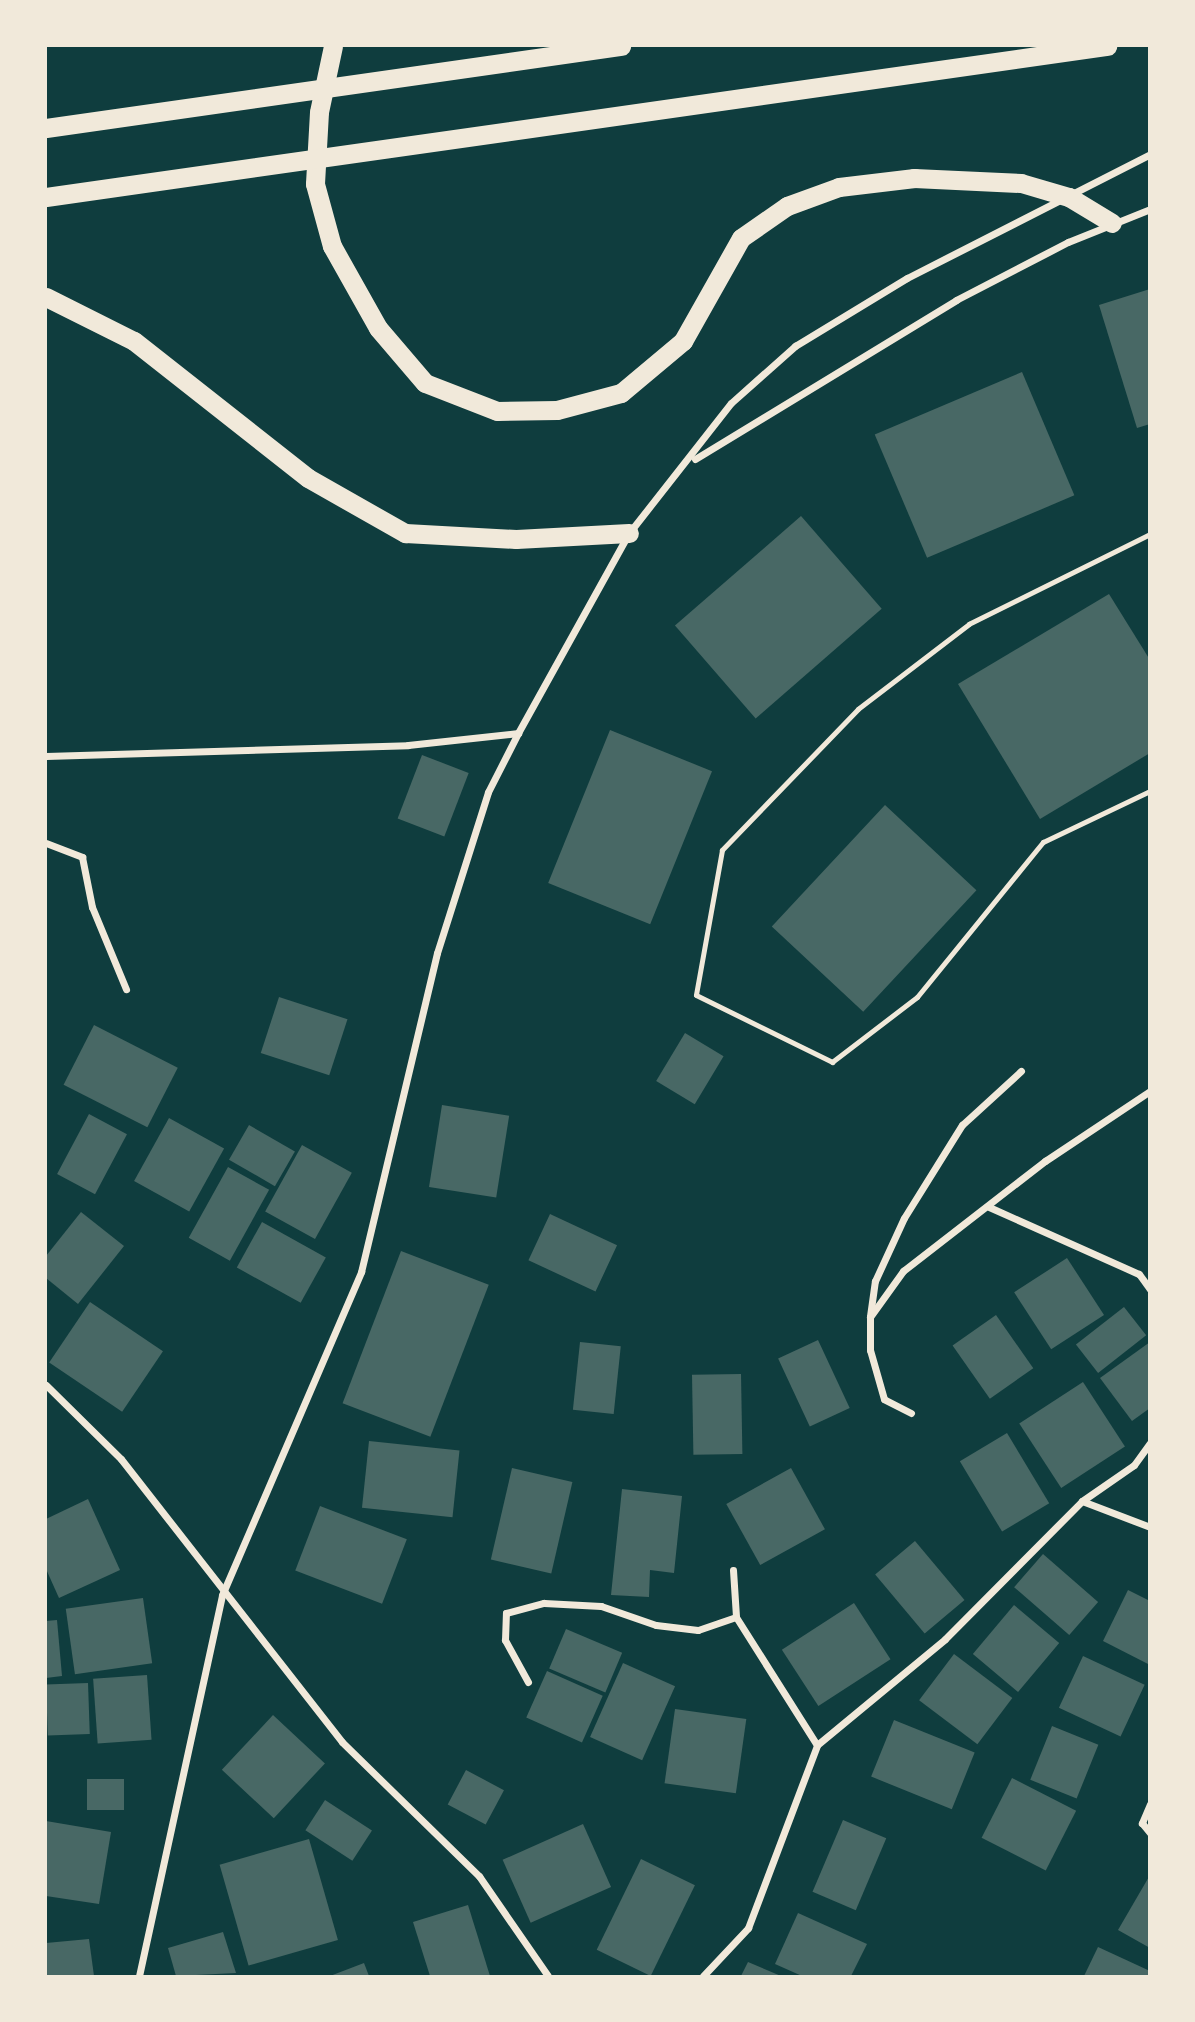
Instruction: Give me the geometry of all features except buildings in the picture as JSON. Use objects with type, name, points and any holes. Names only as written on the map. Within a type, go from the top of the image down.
[{"type":"highway","points":[[334,46],[319,112],[315,184],[332,246],[378,328],[425,383],[497,411],[557,410],[621,393],[683,341],[741,238],[787,206],[839,187],[914,178],[1021,183],[1069,197],[1112,223]]},
{"type":"highway","points":[[46,128],[621,46]]},
{"type":"highway","points":[[46,197],[1107,46]]},
{"type":"highway","points":[[46,297],[134,341],[308,478],[405,533],[516,539],[629,533]]},
{"type":"street","points":[[139,1976],[222,1595],[361,1272],[437,953],[488,793],[518,733],[629,533],[691,461],[732,403],[795,346],[906,278],[1150,154]]},
{"type":"street","points":[[691,461],[956,300],[1112,223],[1150,209]]},
{"type":"street","points":[[46,755],[408,745],[518,733]]},
{"type":"street","points":[[46,843],[82,857],[92,907],[126,989]]},
{"type":"street","points":[[911,1413],[884,1399],[870,1350],[870,1317],[875,1280],[904,1219],[962,1125],[1021,1071]]},
{"type":"street","points":[[870,1317],[903,1270],[1150,1091]]},
{"type":"street","points":[[989,1207],[1139,1273],[1150,1289]]},
{"type":"street","points":[[46,1385],[121,1459],[222,1595],[342,1742],[479,1876],[548,1976]]},
{"type":"street","points":[[703,1976],[748,1928],[817,1745],[945,1639],[1082,1501],[1134,1465],[1150,1443]]},
{"type":"street","points":[[1082,1501],[1150,1527]]},
{"type":"street","points":[[733,1570],[736,1616],[817,1745]]},
{"type":"street","points":[[528,1682],[505,1640],[506,1613],[544,1603],[601,1606],[656,1625],[698,1630],[736,1616]]},
{"type":"street","points":[[1150,1804],[1142,1823],[1150,1833]]},
{"type":"lane","points":[[1150,534],[969,624],[858,709],[723,850],[696,995],[832,1062],[917,997],[1043,842],[1150,791]]}]
